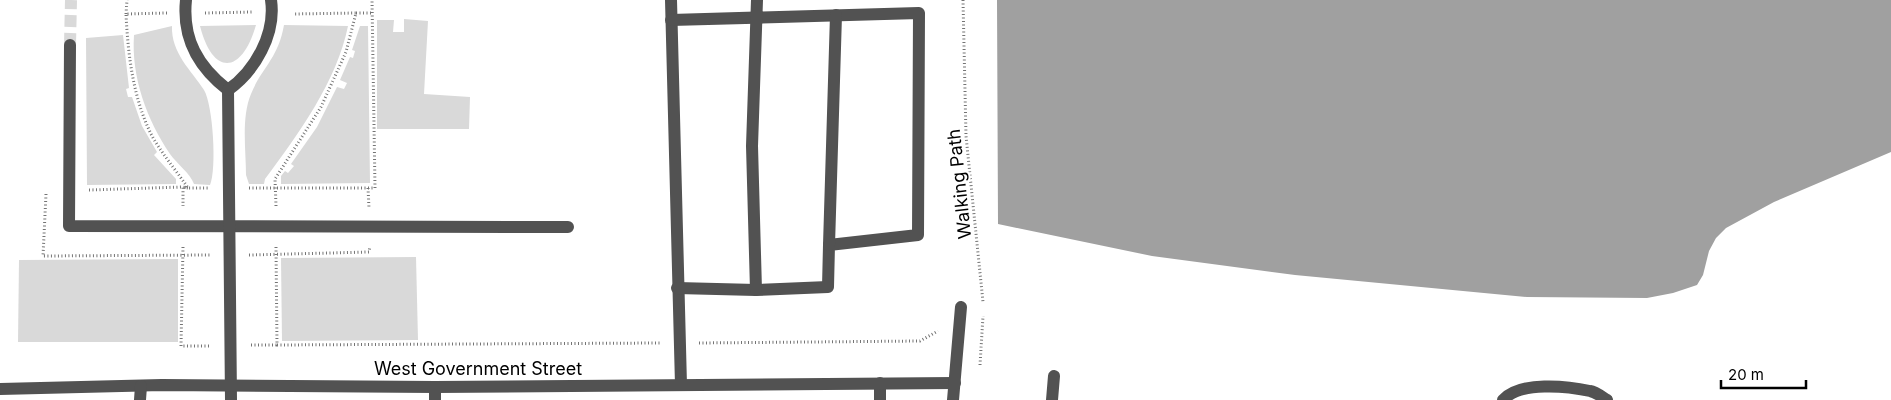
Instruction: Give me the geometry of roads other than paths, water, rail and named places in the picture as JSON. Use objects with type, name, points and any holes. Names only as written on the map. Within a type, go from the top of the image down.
[{"type":"street","points":[[186,0],[187,30],[192,49],[209,74],[228,90],[231,226],[230,400]]},
{"type":"street","points":[[228,90],[244,77],[266,40],[271,24],[271,0]]},
{"type":"street","points":[[671,0],[681,385]]},
{"type":"street","points":[[756,290],[752,146],[757,0]]},
{"type":"street","points":[[671,20],[919,13],[918,235],[829,245]]},
{"type":"street","points":[[677,288],[756,290],[828,287],[836,15]]},
{"type":"street","points":[[70,45],[69,226],[568,227]]},
{"type":"street","points":[[953,400],[961,307]]},
{"type":"street","points":[[1052,400],[1054,376]]},
{"type":"street","points":[[880,383],[880,400]]},
{"type":"street","name":"West Government Street","points":[[0,389],[140,386],[435,387],[955,383]]},
{"type":"street","points":[[140,386],[140,400]]},
{"type":"street","points":[[1503,400],[1509,393],[1541,386],[1592,391],[1607,400]]},
{"type":"street","points":[[435,387],[435,400]]},
{"type":"tunnel","points":[[70,45],[71,0]]}]
